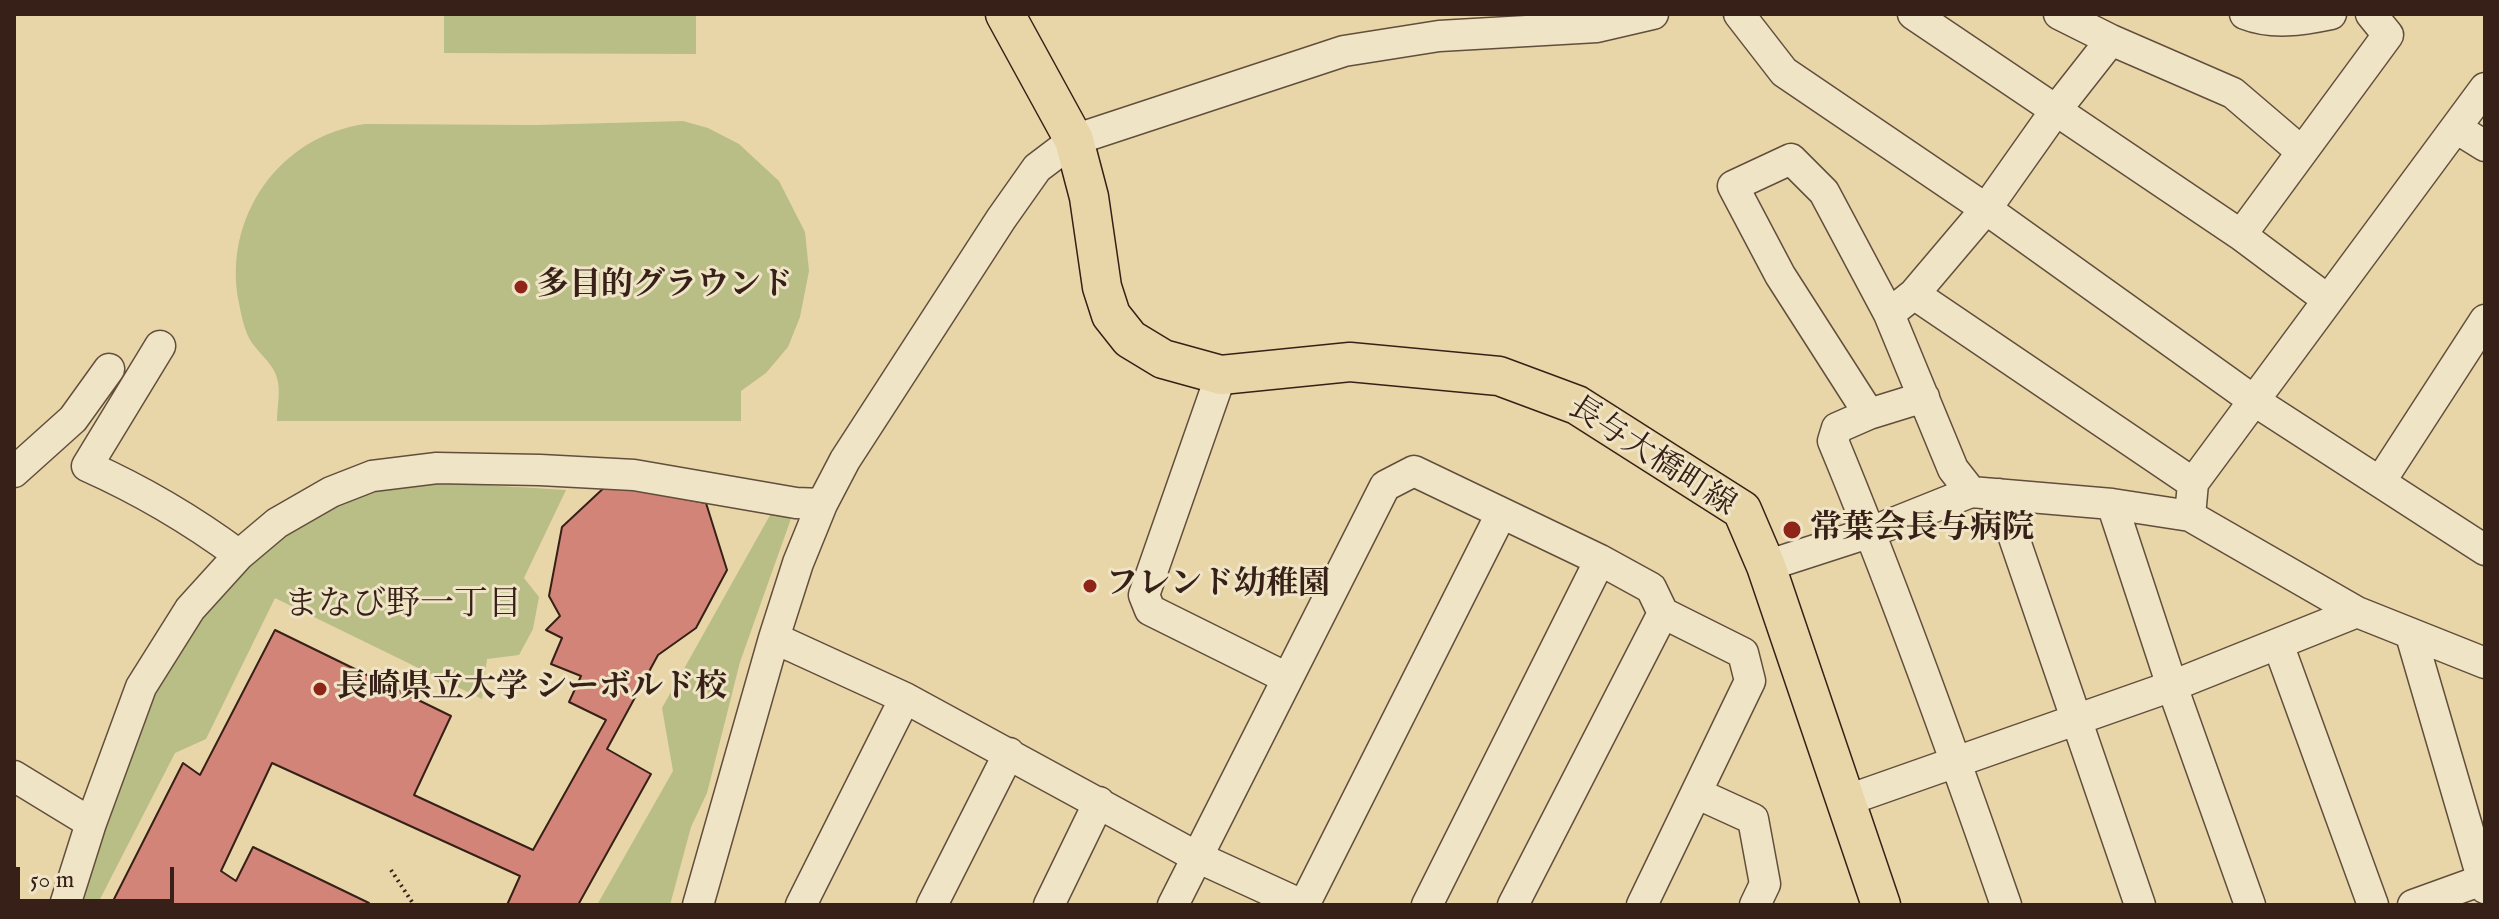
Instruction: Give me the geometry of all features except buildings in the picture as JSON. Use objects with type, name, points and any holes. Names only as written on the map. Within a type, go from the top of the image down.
[{"type":"main road","name":"長与大橋町線","points":[[1005,14],[1074,140],[1089,197],[1102,287],[1111,315],[1130,339],[1163,359],[1221,375],[1350,362],[1499,376],[1577,405],[1742,510],[1766,566],[1881,905]]},
{"type":"street","points":[[698,905],[774,638],[798,563],[822,504],[845,460],[1037,168],[1074,140],[1344,51],[1565,21],[1597,27],[1653,14]]},
{"type":"street","points":[[1739,14],[1784,72],[1986,209],[2253,400],[2485,550]]},
{"type":"street","points":[[1913,14],[2241,235],[2328,300]]},
{"type":"street","points":[[2059,14],[2233,93],[2302,152]]},
{"type":"street","points":[[2245,14],[2260,20],[2301,21],[2331,14]]},
{"type":"street","points":[[2241,235],[2388,35],[2371,14]]},
{"type":"street","points":[[1889,314],[1914,294],[1986,209],[2056,110],[2111,40]]},
{"type":"street","points":[[2190,516],[2193,483],[2485,88]]},
{"type":"street","points":[[2456,128],[2485,146]]},
{"type":"street","points":[[1869,414],[1780,275],[1733,186],[1791,159],[1824,192],[1889,314],[1953,469],[1985,493],[2076,718],[2140,905]]},
{"type":"street","points":[[1914,294],[2193,483]]},
{"type":"street","points":[[2380,482],[2485,320]]},
{"type":"street","points":[[160,346],[87,466],[133,487],[192,521],[239,555]]},
{"type":"street","points":[[14,472],[73,419],[109,369]]},
{"type":"street","points":[[1221,375],[1144,595],[1150,610],[1287,678]]},
{"type":"street","points":[[1924,397],[1869,414],[1837,428],[1833,441],[1871,532],[2006,905]]},
{"type":"street","points":[[65,905],[91,823],[141,687],[190,609],[239,555],[277,523],[331,492],[372,476],[437,468],[540,470],[634,475],[796,503],[822,504]]},
{"type":"street","points":[[1173,905],[1385,486],[1414,471],[1600,560],[1651,588],[1663,613],[1743,653],[1750,681],[1642,905]]},
{"type":"street","points":[[1766,566],[1985,493],[2112,504],[2190,516],[2357,612],[2485,663]]},
{"type":"street","points":[[2112,504],[2172,686],[2250,905]]},
{"type":"street","points":[[774,638],[905,698],[1197,857],[1303,905],[1501,514]]},
{"type":"street","points":[[1427,905],[1600,560]]},
{"type":"street","points":[[1845,801],[2172,686],[2357,612]]},
{"type":"street","points":[[1513,905],[1663,613]]},
{"type":"street","points":[[2411,635],[2484,882],[2413,905]]},
{"type":"street","points":[[2278,644],[2373,905]]},
{"type":"street","points":[[801,905],[905,698]]},
{"type":"street","points":[[932,905],[1009,753]]},
{"type":"street","points":[[14,776],[91,823]]},
{"type":"street","points":[[1696,793],[1753,819],[1765,884],[1755,905]]},
{"type":"street","points":[[1049,905],[1099,802]]},
{"type":"path","points":[[391,870],[414,905]]},
{"type":"green space","points":[[444,14],[696,14],[696,54],[444,53]]},
{"type":"green space","name":"多目的グラウンド","points":[[683,121],[708,128],[739,144],[779,181],[805,232],[809,271],[800,317],[788,347],[766,373],[741,391],[741,421],[277,421],[277,378],[247,334],[239,303],[236,271],[239,241],[249,212],[263,186],[283,163],[307,145],[334,132],[365,124],[536,125]]},
{"type":"green space","points":[[452,483],[566,490],[524,578],[539,597],[533,629],[519,655],[487,659],[482,699],[275,598],[206,739],[175,753],[97,905],[75,905],[153,689],[195,624],[245,567],[286,530],[373,488]]},
{"type":"green space","points":[[774,508],[793,513],[740,662],[707,793],[691,827],[670,905],[597,905],[673,771],[662,708]]},
{"type":"place","name":"多目的グラウンド","points":[[521,287]]},
{"type":"place","name":"常葉会長与病院","points":[[1792,530]]},
{"type":"place","name":"フレンド幼稚園","points":[[1090,586]]},
{"type":"place","name":"長崎県立大学 シーボルド校","points":[[320,689]]},
{"type":"district","name":"まなび野一丁目","points":[[403,607]]}]
